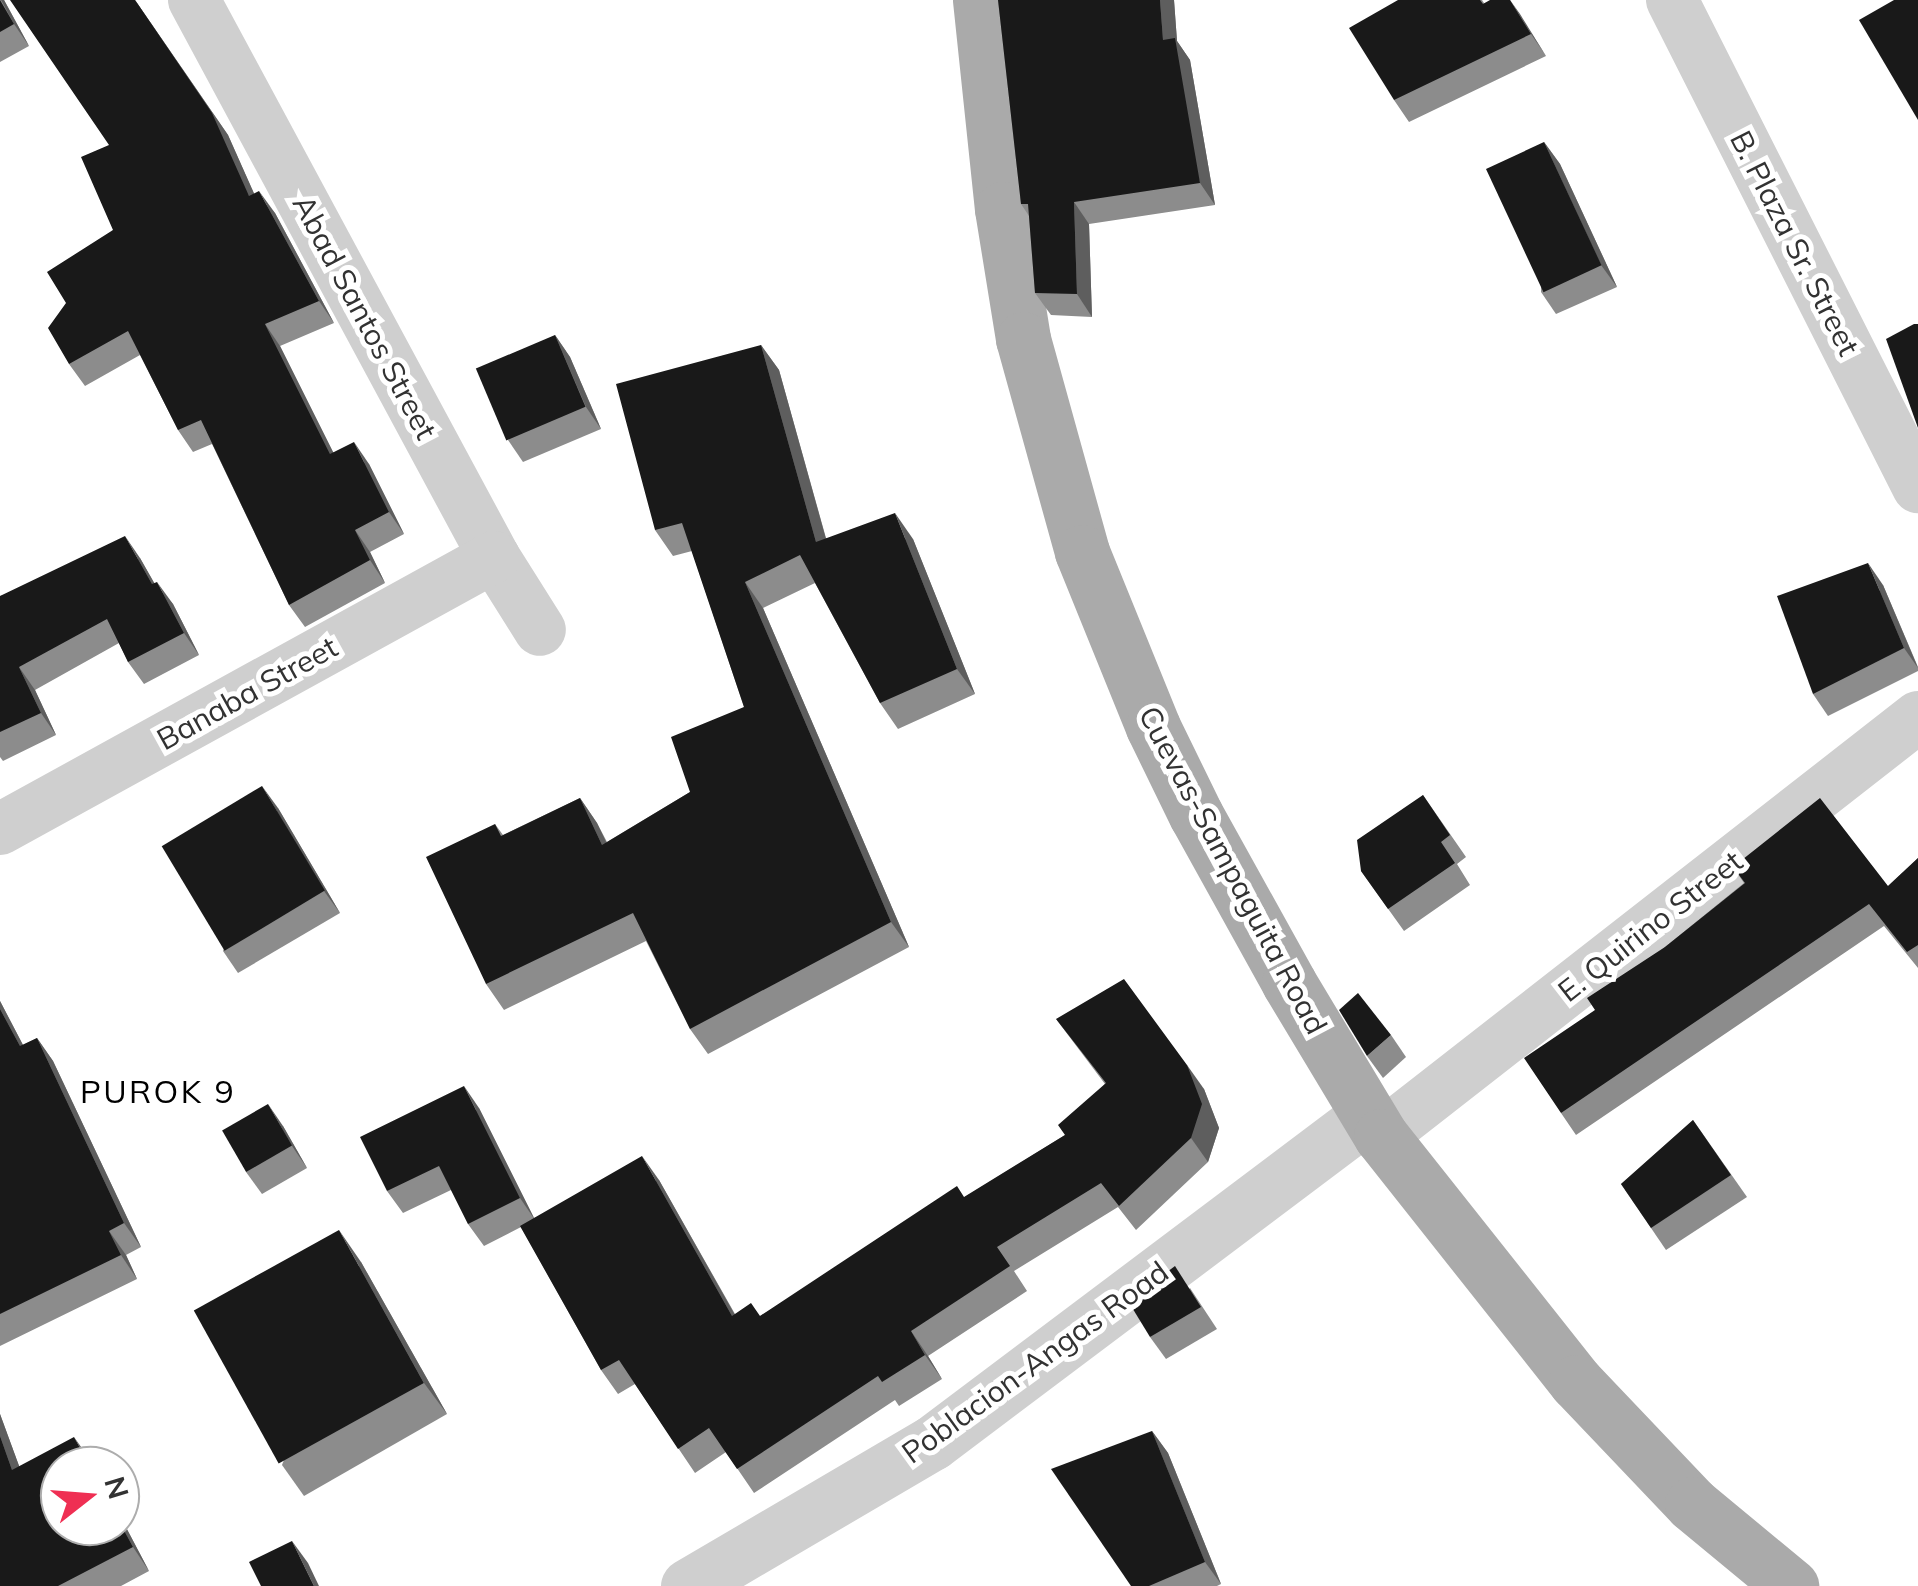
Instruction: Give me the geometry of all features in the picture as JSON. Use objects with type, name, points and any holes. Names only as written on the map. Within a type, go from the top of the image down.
[{"type":"main road","name":"Cuevas-Sampaguita Road","points":[[980,0],[1002,209],[1023,339],[1082,552],[1153,727],[1196,814],[1374,1126],[1576,1382],[1692,1504],[1792,1586]]},
{"type":"street","name":"Abad Santos Street","points":[[194,0],[494,557],[540,630]]},
{"type":"street","name":"B. Plaza Sr. Street","points":[[1672,0],[1918,487]]},
{"type":"street","name":"Banaba Street","points":[[0,828],[494,557]]},
{"type":"street","name":"E. Quirino Street","points":[[1374,1126],[1918,717]]},
{"type":"street","name":"Poblacion-Angas Road","points":[[688,1586],[932,1443],[1374,1126]]},
{"type":"building","points":[[0,0],[14,24],[0,32]]},
{"type":"building","points":[[10,0],[135,0],[212,113],[249,196],[259,191],[319,301],[265,324],[330,454],[354,442],[389,512],[355,530],[370,560],[289,605],[201,420],[178,430],[128,331],[69,364],[48,328],[66,303],[47,272],[113,230],[81,157],[109,145]]},
{"type":"building","points":[[998,0],[1160,0],[1163,40],[1175,38],[1200,183],[1074,202],[1077,294],[1035,293],[1028,204],[1021,204]]},
{"type":"building","points":[[1398,0],[1480,0],[1483,4],[1510,0],[1531,34],[1394,100],[1349,28]]},
{"type":"building","points":[[1894,0],[1918,0],[1918,120],[1859,20]]},
{"type":"building","points":[[1544,142],[1601,265],[1543,292],[1486,169]]},
{"type":"building","points":[[1918,324],[1918,428],[1886,339]]},
{"type":"building","points":[[555,335],[585,407],[506,440],[476,369]]},
{"type":"building","points":[[761,345],[816,542],[895,513],[957,669],[880,703],[800,555],[745,582],[891,922],[690,1029],[633,913],[486,984],[426,857],[495,824],[501,836],[580,798],[602,845],[690,792],[671,737],[744,707],[682,523],[655,530],[616,384]]},
{"type":"building","points":[[125,536],[152,584],[157,582],[184,633],[128,662],[107,619],[19,667],[41,713],[0,732],[0,596]]},
{"type":"building","points":[[1868,563],[1904,648],[1813,694],[1777,596]]},
{"type":"building","points":[[262,786],[325,891],[225,951],[162,846]]},
{"type":"building","points":[[1423,795],[1450,835],[1441,842],[1455,863],[1388,909],[1361,871],[1357,840]]},
{"type":"building","points":[[1820,798],[1888,886],[1918,858],[1918,945],[1907,952],[1869,904],[1561,1113],[1524,1058],[1595,1010],[1587,998],[1665,947],[1745,883],[1733,867]]},
{"type":"building","points":[[1124,979],[1187,1065],[1202,1104],[1191,1138],[1119,1206],[1101,1183],[997,1247],[1010,1266],[911,1331],[925,1355],[882,1382],[878,1376],[737,1469],[709,1428],[678,1449],[619,1360],[601,1370],[520,1226],[642,1156],[732,1316],[751,1303],[760,1316],[957,1186],[964,1197],[1065,1135],[1058,1125],[1106,1083],[1056,1019]]},
{"type":"building","points":[[1358,993],[1391,1035],[1367,1056],[1339,1010]]},
{"type":"building","points":[[0,1009],[20,1046],[37,1038],[124,1223],[109,1231],[121,1255],[0,1314]]},
{"type":"building","points":[[464,1086],[520,1198],[468,1224],[439,1166],[387,1191],[360,1137]]},
{"type":"building","points":[[268,1104],[292,1146],[246,1172],[222,1130]]},
{"type":"building","points":[[1693,1120],[1731,1175],[1651,1228],[1621,1184]]},
{"type":"building","points":[[339,1230],[424,1383],[279,1464],[194,1310]]},
{"type":"building","points":[[1175,1266],[1201,1307],[1150,1337],[1128,1301]]},
{"type":"building","points":[[1152,1431],[1205,1562],[1149,1586],[1131,1586],[1051,1469]]},
{"type":"building","points":[[0,1436],[12,1470],[40,1455],[40,1546],[133,1547],[58,1586],[0,1586]]},
{"type":"building","points":[[74,1437],[79,1446],[57,1446]]},
{"type":"building","points":[[292,1541],[314,1586],[261,1586],[249,1562]]},
{"type":"district","name":"PUROK 9","points":[[158,1091]]}]
